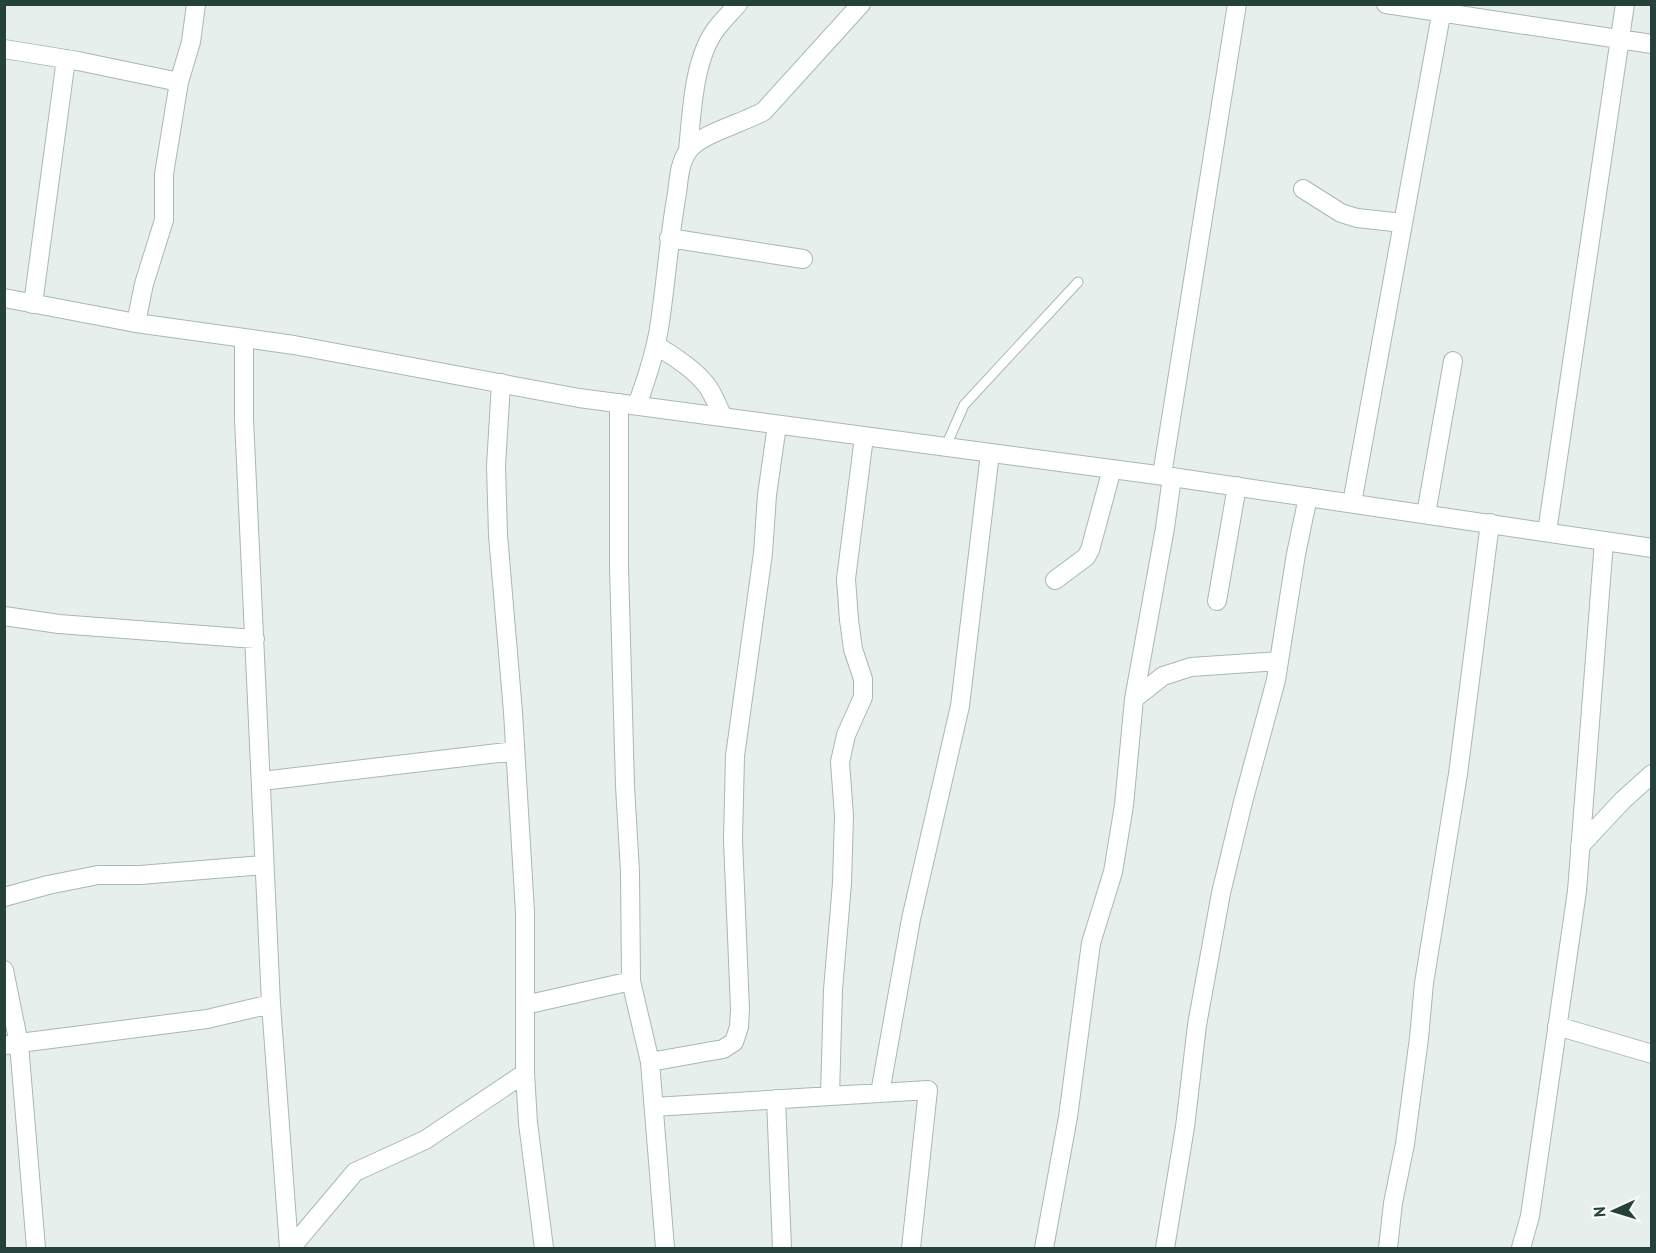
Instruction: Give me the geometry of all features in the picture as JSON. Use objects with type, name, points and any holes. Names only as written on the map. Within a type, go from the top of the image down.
[{"type":"street","points":[[136,323],[144,284],[164,220],[164,174],[180,82],[191,42],[196,4]]},
{"type":"street","points":[[665,1248],[650,1062],[631,981],[630,872],[622,714],[628,404],[654,359],[669,238],[682,164],[688,150],[693,104],[702,56],[716,30],[738,4]]},
{"type":"street","points":[[688,150],[698,140],[764,111],[861,4]]},
{"type":"street","points":[[1044,1248],[1068,1117],[1091,943],[1113,872],[1124,805],[1134,699],[1165,528],[1167,476],[1237,4]]},
{"type":"street","points":[[1386,4],[1442,9],[1652,44]]},
{"type":"street","points":[[1547,532],[1625,4]]},
{"type":"street","points":[[1352,503],[1442,9]]},
{"type":"street","points":[[4,49],[180,82]]},
{"type":"street","points":[[33,304],[66,59]]},
{"type":"street","points":[[1303,189],[1341,213],[1357,218],[1403,223]]},
{"type":"street","points":[[669,238],[803,259]]},
{"type":"street","points":[[4,298],[136,323],[294,345],[628,404],[1167,476],[1652,548]]},
{"type":"street","points":[[244,339],[244,419],[271,1004],[290,1248]]},
{"type":"street","points":[[656,345],[691,369],[704,382],[710,389],[723,417]]},
{"type":"street","points":[[1426,514],[1453,361]]},
{"type":"street","points":[[501,383],[496,466],[525,912],[525,1073],[528,1123],[544,1248]]},
{"type":"street","points":[[650,1062],[723,1049],[734,1042],[739,1027],[733,840],[735,756],[763,553],[767,495],[777,425]]},
{"type":"street","points":[[830,1096],[833,990],[842,883],[844,816],[840,762],[846,735],[863,697],[863,679],[853,649],[846,579],[864,437]]},
{"type":"street","points":[[880,1093],[911,920],[960,706],[990,453]]},
{"type":"street","points":[[1054,580],[1086,557],[1090,550],[1112,469]]},
{"type":"street","points":[[1218,601],[1237,486]]},
{"type":"street","points":[[1165,1248],[1185,1127],[1197,1025],[1221,893],[1242,802],[1276,680],[1296,554],[1308,497]]},
{"type":"street","points":[[1388,1248],[1393,1203],[1407,1132],[1425,973],[1458,774],[1490,523]]},
{"type":"street","points":[[1521,1248],[1530,1216],[1577,891],[1604,540]]},
{"type":"street","points":[[4,616],[59,624],[255,639]]},
{"type":"street","points":[[1134,699],[1163,676],[1191,667],[1279,661]]},
{"type":"street","points":[[262,781],[515,752]]},
{"type":"street","points":[[1580,846],[1623,800],[1652,774]]},
{"type":"street","points":[[4,897],[98,875],[140,875],[264,865]]},
{"type":"street","points":[[4,970],[36,1248]]},
{"type":"street","points":[[525,1005],[631,981]]},
{"type":"street","points":[[12,1044],[207,1019],[271,1004]]},
{"type":"street","points":[[1557,1026],[1652,1054]]},
{"type":"street","points":[[290,1248],[355,1172],[425,1140],[525,1073]]},
{"type":"street","points":[[654,1107],[928,1090],[910,1248]]},
{"type":"street","points":[[776,1099],[782,1248]]},
{"type":"lane","points":[[945,448],[964,405],[1078,282]]}]
